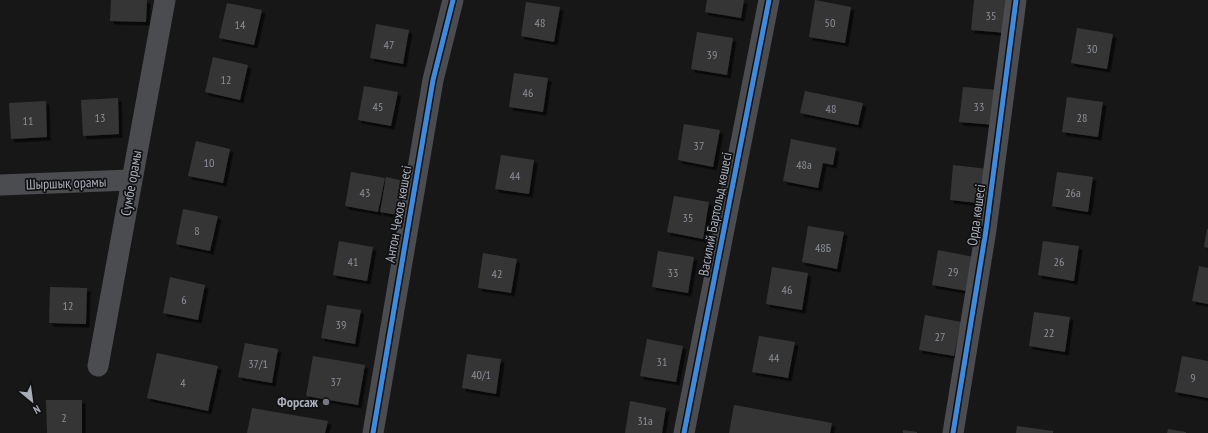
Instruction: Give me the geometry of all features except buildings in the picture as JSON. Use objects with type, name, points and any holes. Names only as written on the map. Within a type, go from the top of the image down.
[{"type":"street","name":"Сумбе орамы","points":[[98,366],[165,0]]},
{"type":"street","name":"Антон Чехов көшесі","points":[[373,433],[433,80],[453,0]]},
{"type":"street","name":"Василий Бартольд көшесі","points":[[684,433],[769,0]]},
{"type":"street","name":"Орда көшесі","points":[[953,433],[986,230],[1016,0]]},
{"type":"street","name":"Шыршық орамы","points":[[0,185],[131,180]]},
{"type":"cycle path","points":[[373,433],[433,80],[453,0]]},
{"type":"cycle path","points":[[684,433],[769,0]]},
{"type":"cycle path","points":[[953,433],[986,230],[1016,0]]},
{"type":"place","name":"Форсаж","points":[[326,402]]}]
